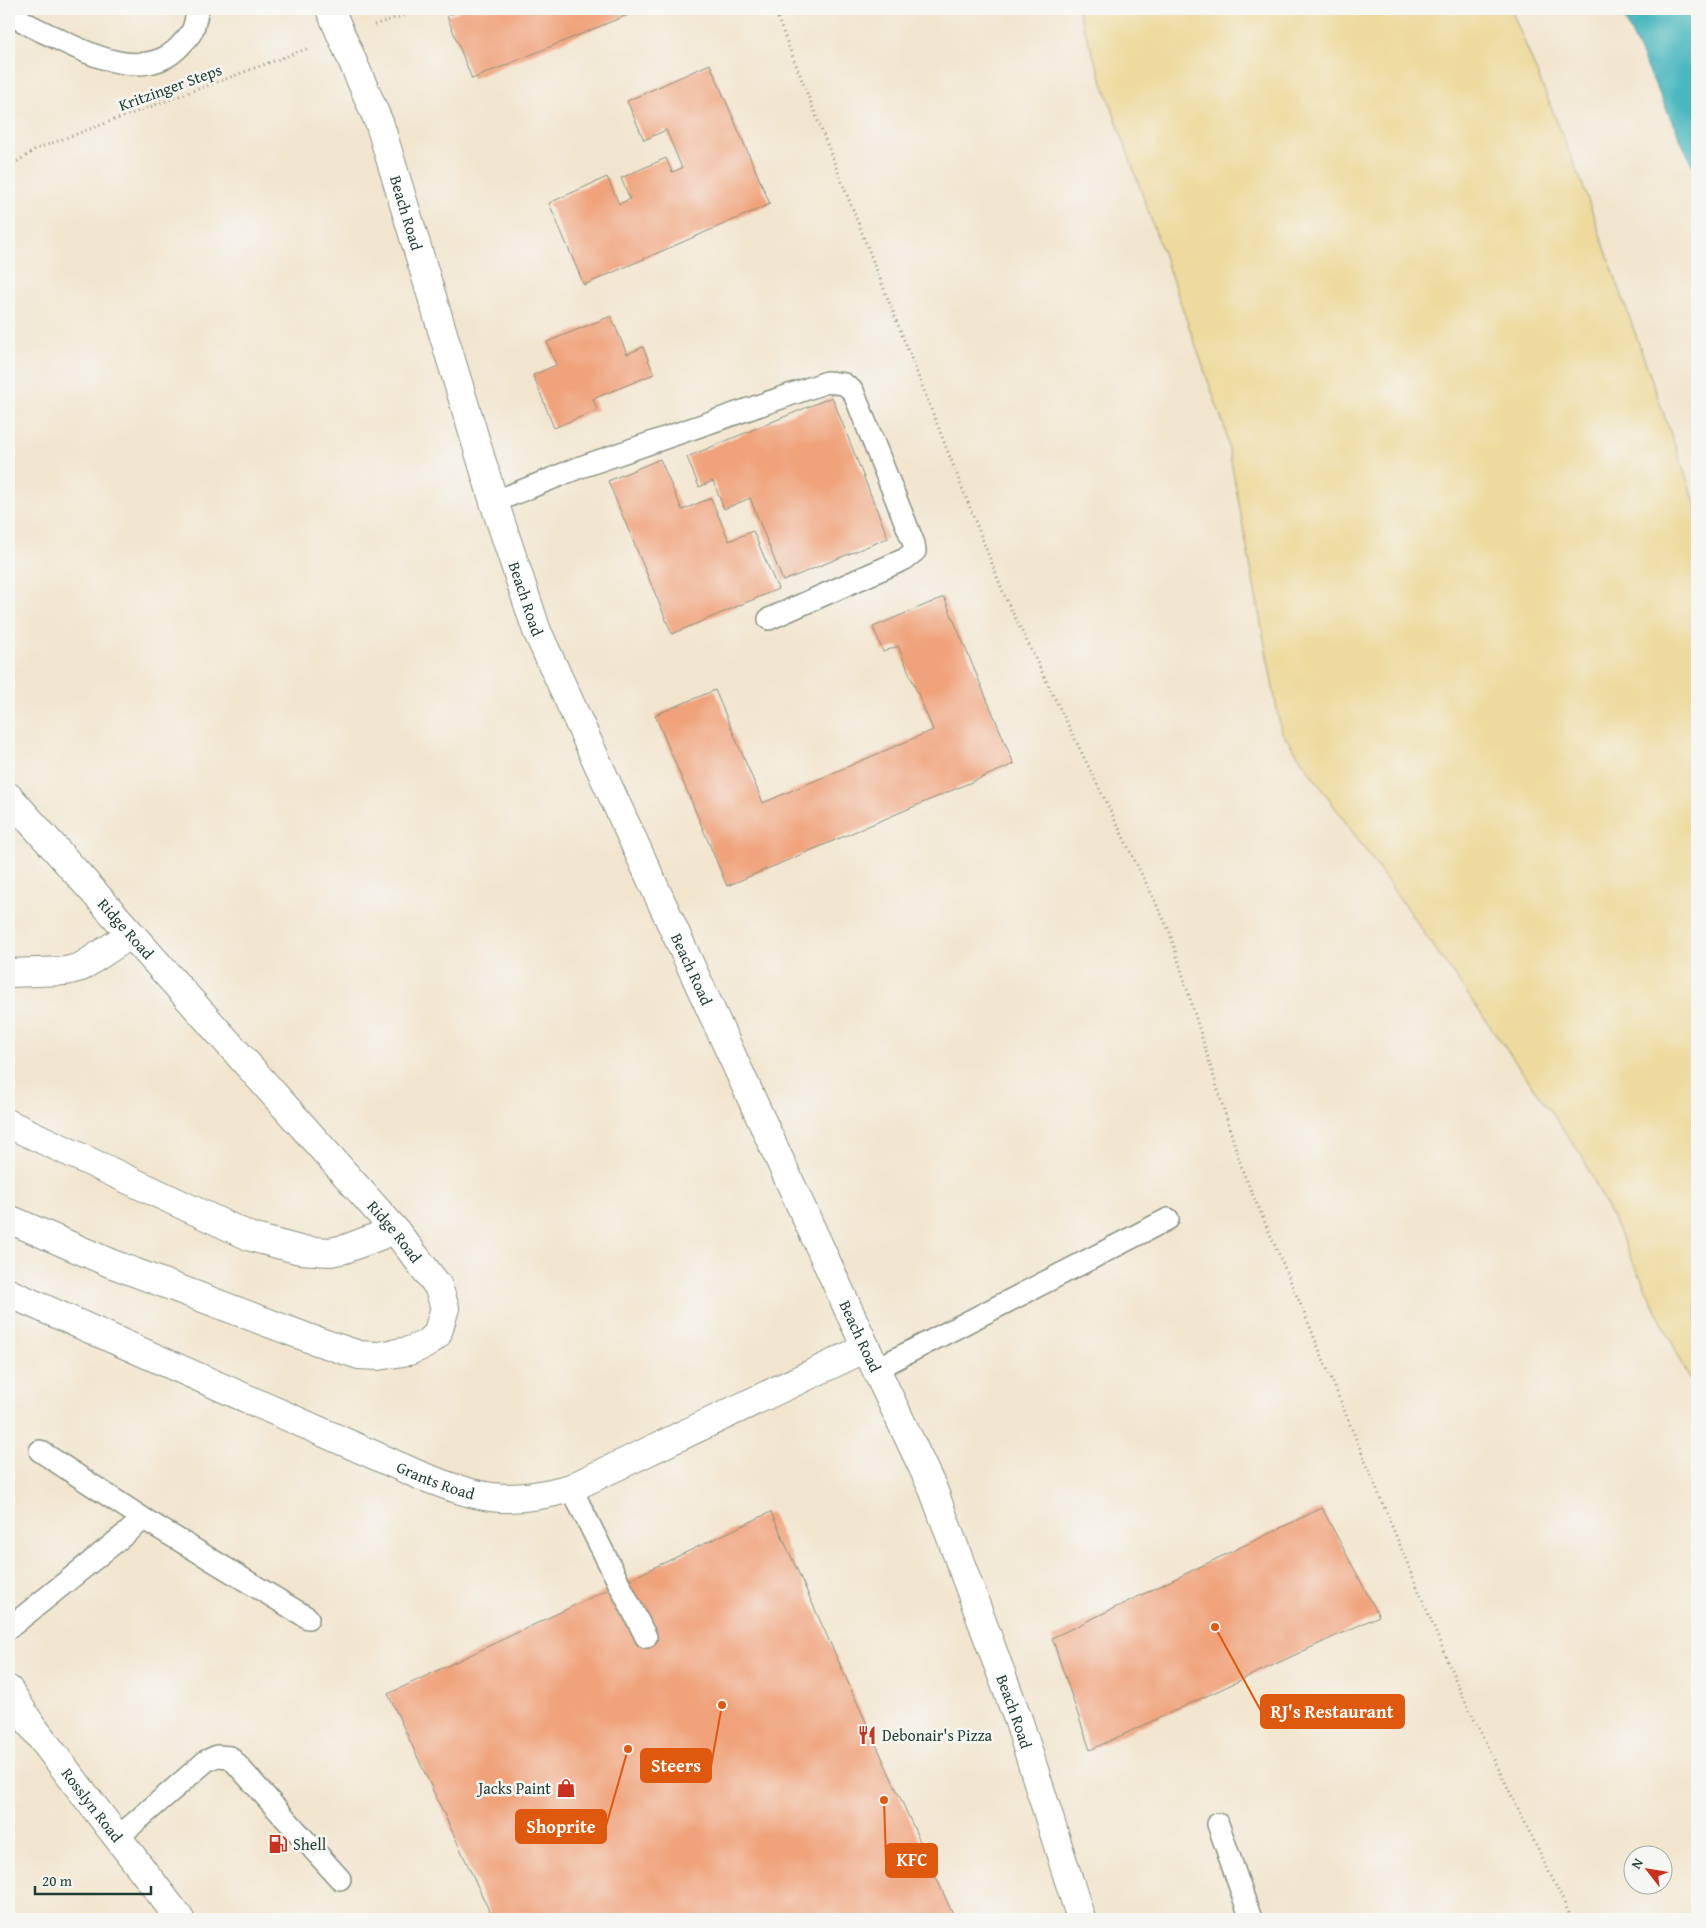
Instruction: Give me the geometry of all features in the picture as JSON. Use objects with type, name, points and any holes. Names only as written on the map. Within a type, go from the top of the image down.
[{"type":"street","name":"Beach Road","points":[[330,9],[380,126],[494,502],[537,631],[871,1359],[933,1489],[1019,1722],[1081,1919]]},
{"type":"street","name":"Ridge Road","points":[[9,797],[130,935],[395,1230],[438,1286],[446,1308],[437,1335],[426,1344],[409,1351],[378,1356],[359,1355],[302,1336],[110,1263],[9,1219]]},
{"type":"street","points":[[9,973],[66,971],[81,967],[130,935]]},
{"type":"street","points":[[9,1124],[251,1237],[300,1250],[330,1252],[345,1249],[395,1230]]},
{"type":"street","name":"Grants Road","points":[[9,1293],[419,1475],[462,1492],[503,1500],[544,1496],[571,1488],[871,1359]]},
{"type":"street","name":"Rosslyn Road","points":[[9,1690],[32,1726],[180,1919]]},
{"type":"lane","points":[[9,10],[30,25],[89,54],[123,64],[152,64],[174,51],[192,32],[198,9]]},
{"type":"lane","points":[[494,502],[578,468],[827,382],[844,384],[853,391],[914,544],[915,551],[905,559],[769,620]]},
{"type":"lane","points":[[871,1359],[1168,1219]]},
{"type":"lane","points":[[40,1451],[144,1519],[308,1618]]},
{"type":"lane","points":[[571,1488],[646,1637]]},
{"type":"lane","points":[[9,1628],[144,1519]]},
{"type":"lane","points":[[117,1838],[206,1761],[217,1756],[230,1757],[340,1880]]},
{"type":"lane","points":[[1218,1824],[1251,1919]]},
{"type":"path","name":"Kritzinger Steps","points":[[9,167],[36,150],[343,36],[423,9]]},
{"type":"path","points":[[774,9],[1004,597],[1169,930],[1242,1172],[1300,1303],[1458,1686],[1572,1919]]},
{"type":"sand","points":[[1077,9],[1511,9],[1582,183],[1697,508],[1697,1394],[1582,1156],[1281,731],[1225,429]]},
{"type":"water","points":[[1620,9],[1697,9],[1697,175]]},
{"type":"building","points":[[464,9],[642,9],[472,79],[447,16]]},
{"type":"building","points":[[710,64],[770,204],[584,285],[549,203],[607,177],[619,204],[630,199],[621,178],[666,158],[672,172],[682,168],[666,130],[644,140],[627,101]]},
{"type":"building","points":[[611,316],[627,354],[643,347],[654,374],[593,399],[597,410],[554,428],[533,375],[556,365],[547,342]]},
{"type":"building","points":[[832,397],[888,538],[783,581],[750,498],[724,509],[713,481],[699,487],[687,457]]},
{"type":"building","points":[[660,459],[682,510],[711,498],[729,541],[753,531],[778,589],[672,634],[608,481]]},
{"type":"building","points":[[944,597],[1014,764],[727,886],[655,715],[715,690],[763,803],[933,730],[898,646],[883,652],[873,627]]},
{"type":"building","points":[[1322,1508],[1379,1616],[1090,1750],[1052,1638]]},
{"type":"building","points":[[771,1512],[955,1919],[493,1919],[388,1694]]},
{"type":"place","name":"RJ's Restaurant","points":[[1215,1627]]},
{"type":"place","name":"Steers","points":[[722,1705]]},
{"type":"place","name":"Debonair's Pizza","points":[[867,1735]]},
{"type":"place","name":"Shoprite","points":[[628,1749]]},
{"type":"place","name":"Jacks Paint","points":[[566,1788]]},
{"type":"place","name":"KFC","points":[[884,1800]]},
{"type":"place","name":"Shell","points":[[278,1844]]}]
